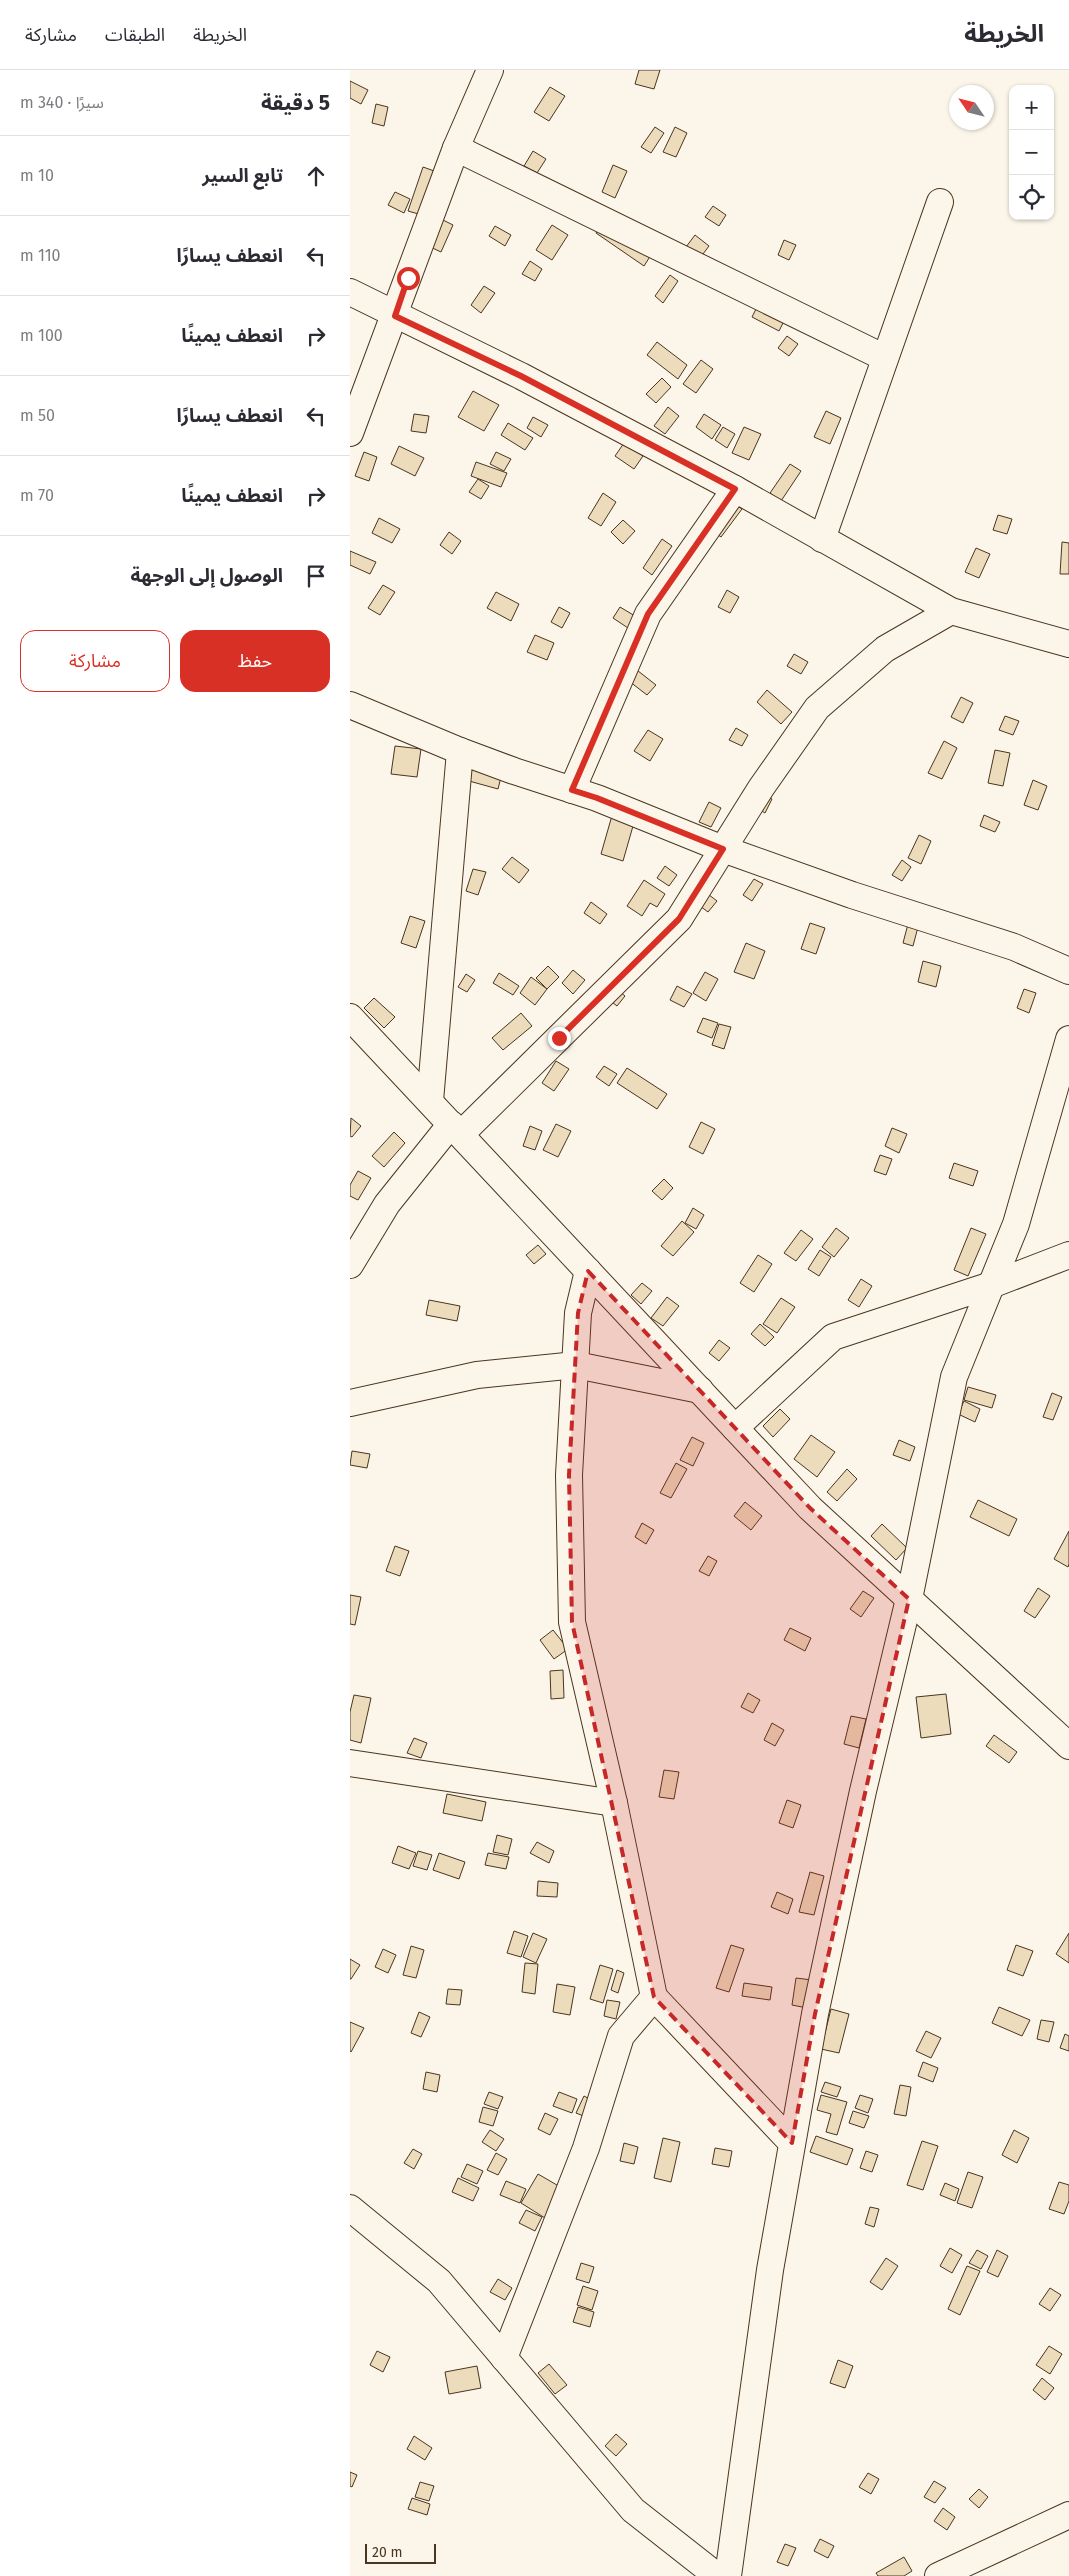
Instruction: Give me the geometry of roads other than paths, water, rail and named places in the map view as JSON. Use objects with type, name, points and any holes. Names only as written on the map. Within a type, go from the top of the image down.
[{"type":"street","points":[[350,433],[456,148],[490,70]]},
{"type":"street","points":[[456,148],[885,358]]},
{"type":"street","points":[[822,539],[940,202]]},
{"type":"street","points":[[350,292],[395,316],[521,376],[735,489],[951,611],[1069,644]]},
{"type":"street","points":[[572,790],[648,614],[735,489]]},
{"type":"street","points":[[350,1265],[387,1204],[456,1129],[679,919],[761,788],[816,708],[885,649],[951,611]]},
{"type":"street","points":[[350,705],[460,751],[597,798],[723,849],[852,895],[1014,947],[1069,971]]},
{"type":"street","points":[[430,1101],[460,751]]},
{"type":"street","points":[[350,1017],[810,1508],[1069,1746]]},
{"type":"street","points":[[728,2576],[770,2270],[821,1985],[909,1600],[954,1377],[1016,1224],[1069,1039]]},
{"type":"street","points":[[735,1428],[832,1337],[991,1285],[1069,1255]]},
{"type":"street","points":[[588,1272],[578,1313],[569,1475],[572,1622],[614,1803],[654,1996],[792,2143]]},
{"type":"street","points":[[350,1403],[477,1374],[576,1365],[700,1390]]},
{"type":"street","points":[[350,1763],[614,1803]]},
{"type":"street","points":[[504,2358],[586,2148],[621,2036],[654,1996]]},
{"type":"street","points":[[350,2208],[439,2281],[633,2510],[717,2576]]},
{"type":"street","points":[[938,2576],[1069,2515]]}]
